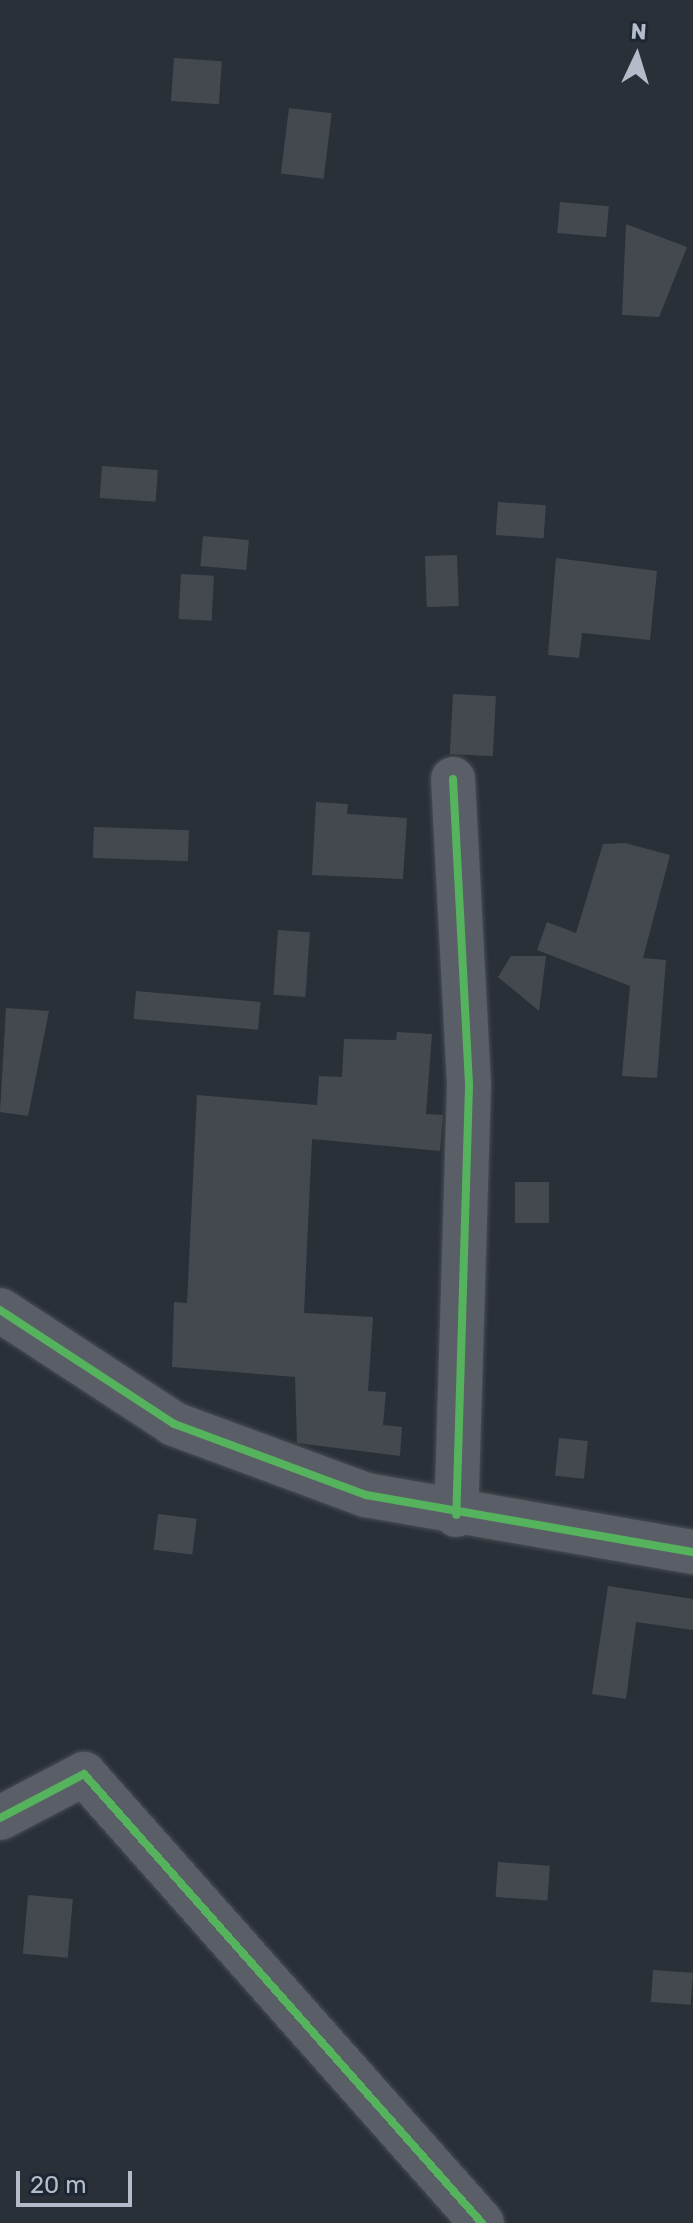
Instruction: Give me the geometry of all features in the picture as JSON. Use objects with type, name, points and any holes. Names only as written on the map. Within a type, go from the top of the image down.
[{"type":"street","points":[[453,779],[469,1086],[456,1515]]},
{"type":"street","points":[[0,1310],[174,1424],[366,1495],[456,1515],[693,1552]]},
{"type":"street","points":[[0,1818],[84,1774],[482,2223]]},
{"type":"building","points":[[174,58],[222,61],[219,104],[171,101]]},
{"type":"building","points":[[289,108],[332,113],[324,179],[281,174]]},
{"type":"building","points":[[560,202],[609,206],[606,237],[557,233]]},
{"type":"building","points":[[626,224],[687,247],[659,317],[622,315]]},
{"type":"building","points":[[102,466],[158,470],[156,502],[100,498]]},
{"type":"building","points":[[498,502],[546,505],[544,538],[496,535]]},
{"type":"building","points":[[203,536],[249,540],[246,570],[200,566]]},
{"type":"building","points":[[457,555],[459,606],[427,607],[425,556]]},
{"type":"building","points":[[556,558],[657,571],[650,640],[582,633],[579,658],[548,655]]},
{"type":"building","points":[[181,574],[214,576],[212,621],[179,619]]},
{"type":"building","points":[[453,694],[496,696],[493,756],[450,754]]},
{"type":"building","points":[[316,802],[348,804],[347,814],[407,818],[403,879],[312,875]]},
{"type":"building","points":[[94,827],[189,830],[188,861],[93,858]]},
{"type":"building","points":[[625,843],[670,855],[643,958],[666,960],[657,1078],[622,1076],[630,986],[537,950],[547,922],[576,933],[603,844]]},
{"type":"building","points":[[278,930],[310,932],[305,997],[273,995]]},
{"type":"building","points":[[511,956],[546,956],[539,1011],[498,977]]},
{"type":"building","points":[[136,991],[261,1002],[258,1030],[134,1019]]},
{"type":"building","points":[[6,1008],[49,1011],[28,1116],[0,1112]]},
{"type":"building","points":[[397,1032],[432,1034],[426,1114],[443,1115],[440,1151],[312,1139],[304,1313],[373,1317],[368,1391],[386,1392],[383,1425],[402,1427],[400,1456],[297,1443],[295,1377],[172,1367],[174,1302],[187,1303],[197,1095],[317,1105],[319,1076],[342,1077],[344,1039],[396,1040]]},
{"type":"building","points":[[515,1182],[549,1182],[549,1223],[515,1223]]},
{"type":"building","points":[[559,1438],[588,1441],[584,1479],[555,1476]]},
{"type":"building","points":[[158,1514],[197,1519],[192,1554],[154,1550]]},
{"type":"building","points":[[608,1586],[693,1599],[693,1630],[636,1622],[626,1699],[592,1694]]},
{"type":"building","points":[[498,1862],[550,1866],[547,1901],[496,1897]]},
{"type":"building","points":[[28,1895],[73,1899],[68,1958],[23,1954]]},
{"type":"building","points":[[653,1970],[693,1973],[691,2005],[651,2002]]},
{"type":"cycle path","points":[[453,779],[469,1086],[456,1515]]},
{"type":"cycle path","points":[[0,1310],[174,1424],[366,1495],[693,1552]]},
{"type":"cycle path","points":[[0,1818],[84,1774],[482,2223]]}]
